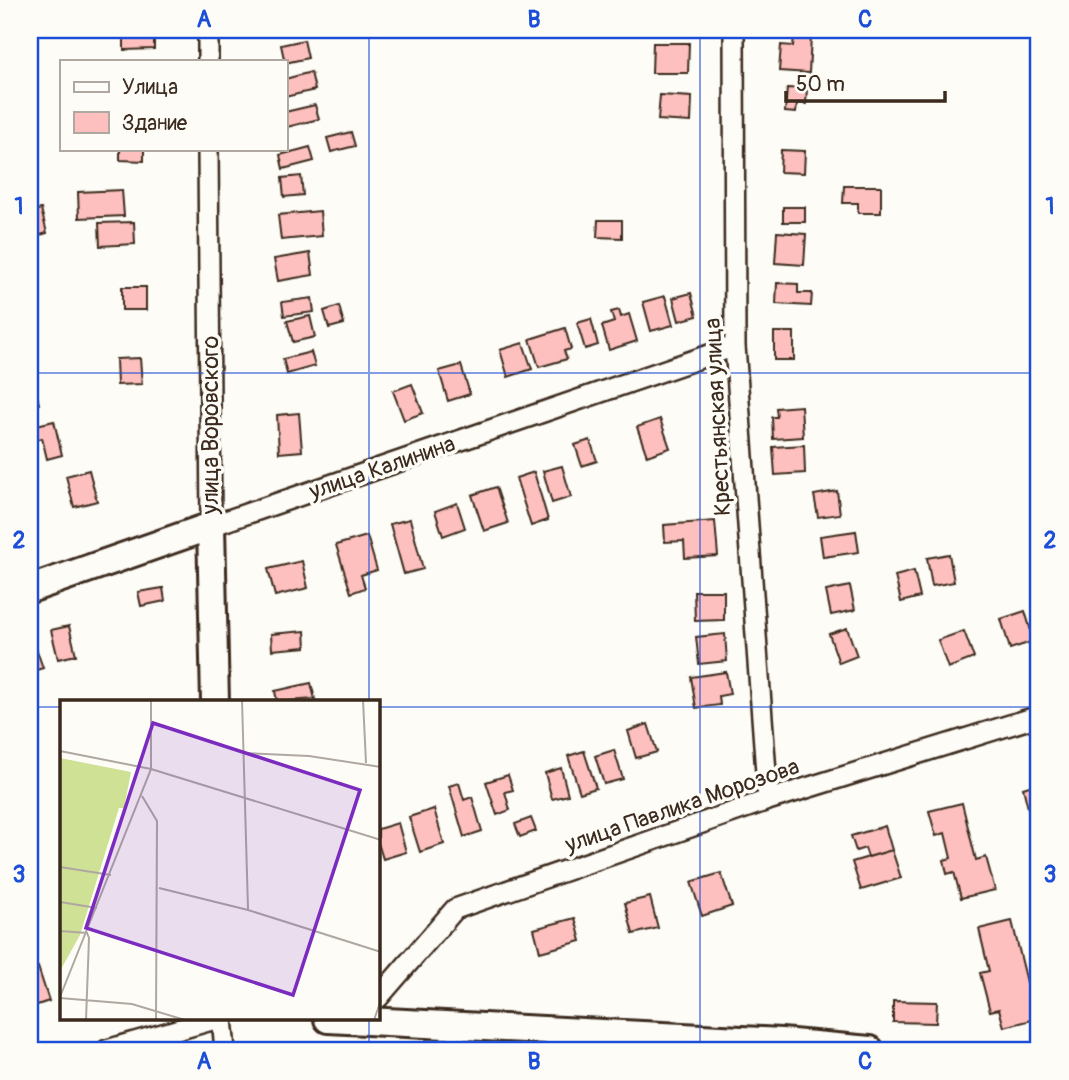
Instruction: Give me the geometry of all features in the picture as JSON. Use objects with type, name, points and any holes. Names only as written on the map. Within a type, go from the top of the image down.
[{"type":"street","points":[[208,30],[208,60]]},
{"type":"street","name":"Крестьянская улица","points":[[734,30],[735,346],[768,800]]},
{"type":"street","name":"улица Воровского","points":[[208,150],[215,700]]},
{"type":"street","name":"улица Калинина","points":[[30,589],[735,346]]},
{"type":"street","name":"улица Павлика Морозова","points":[[380,996],[455,909],[768,800],[1039,716]]},
{"type":"street","points":[[107,1050],[212,1020]]},
{"type":"street","points":[[222,1020],[225,1050]]},
{"type":"street","points":[[378,1020],[781,1042],[870,1050]]},
{"type":"building","points":[[124,30],[154,30],[154,49],[124,50]]},
{"type":"building","points":[[794,36],[811,37],[809,73],[779,71],[781,45],[793,46]]},
{"type":"building","points":[[304,40],[308,58],[287,63],[281,45]]},
{"type":"building","points":[[653,43],[689,43],[688,73],[652,73]]},
{"type":"building","points":[[311,72],[315,90],[287,97],[287,78]]},
{"type":"building","points":[[787,88],[807,89],[806,104],[797,103],[796,113],[785,112]]},
{"type":"building","points":[[660,95],[692,97],[691,122],[658,120]]},
{"type":"building","points":[[315,105],[319,119],[287,127],[287,112]]},
{"type":"building","points":[[351,132],[355,146],[331,152],[327,138]]},
{"type":"building","points":[[310,147],[314,161],[283,169],[280,155]]},
{"type":"building","points":[[120,150],[144,150],[144,161],[120,160]]},
{"type":"building","points":[[781,150],[805,151],[804,173],[780,172]]},
{"type":"building","points":[[301,176],[303,195],[284,197],[282,178]]},
{"type":"building","points":[[844,186],[881,186],[881,213],[858,213],[858,203],[843,203]]},
{"type":"building","points":[[122,190],[124,216],[79,218],[78,192]]},
{"type":"building","points":[[783,207],[805,207],[805,222],[783,222]]},
{"type":"building","points":[[41,209],[47,233],[30,238],[30,212]]},
{"type":"building","points":[[320,211],[322,236],[281,240],[278,215]]},
{"type":"building","points":[[598,220],[622,220],[622,238],[597,237]]},
{"type":"building","points":[[134,222],[135,244],[100,246],[99,223]]},
{"type":"building","points":[[777,232],[806,234],[804,265],[775,263]]},
{"type":"building","points":[[310,253],[313,275],[278,281],[274,259]]},
{"type":"building","points":[[777,283],[798,284],[798,293],[812,293],[811,306],[776,304]]},
{"type":"building","points":[[122,287],[146,287],[146,310],[122,310]]},
{"type":"building","points":[[691,293],[697,316],[679,321],[673,298]]},
{"type":"building","points":[[665,296],[673,325],[651,331],[643,302]]},
{"type":"building","points":[[312,298],[314,312],[284,316],[282,302]]},
{"type":"building","points":[[339,306],[344,324],[329,328],[324,311]]},
{"type":"building","points":[[619,310],[621,317],[629,314],[637,341],[609,350],[602,326],[614,322],[611,312]]},
{"type":"building","points":[[310,316],[315,337],[293,342],[287,321]]},
{"type":"building","points":[[591,319],[598,345],[585,349],[577,323]]},
{"type":"building","points":[[565,328],[571,349],[564,351],[567,359],[539,367],[530,339]]},
{"type":"building","points":[[774,332],[794,332],[794,360],[774,360]]},
{"type":"building","points":[[523,343],[532,369],[508,377],[500,350]]},
{"type":"building","points":[[311,352],[315,366],[287,374],[283,359]]},
{"type":"building","points":[[140,358],[142,384],[117,385],[116,359]]},
{"type":"building","points":[[461,365],[470,394],[448,401],[439,371]]},
{"type":"building","points":[[32,376],[39,404],[30,405]]},
{"type":"building","points":[[412,384],[423,413],[404,420],[393,391]]},
{"type":"building","points":[[801,406],[803,437],[773,439],[772,417],[777,417],[776,408]]},
{"type":"building","points":[[299,413],[302,451],[279,453],[277,415]]},
{"type":"building","points":[[660,419],[670,448],[647,456],[637,427]]},
{"type":"building","points":[[54,421],[62,455],[47,459],[42,438],[35,440],[32,426]]},
{"type":"building","points":[[590,440],[597,461],[582,466],[575,445]]},
{"type":"building","points":[[804,445],[805,473],[775,475],[773,447]]},
{"type":"building","points":[[562,466],[571,497],[552,503],[543,471]]},
{"type":"building","points":[[89,470],[97,501],[74,507],[66,476]]},
{"type":"building","points":[[534,472],[548,520],[531,526],[516,478]]},
{"type":"building","points":[[496,487],[508,523],[484,531],[472,495]]},
{"type":"building","points":[[837,491],[840,514],[818,517],[814,495]]},
{"type":"building","points":[[457,503],[465,528],[443,536],[435,511]]},
{"type":"building","points":[[410,519],[423,569],[404,574],[390,524]]},
{"type":"building","points":[[715,521],[718,556],[685,558],[684,541],[665,542],[664,525]]},
{"type":"building","points":[[856,531],[859,552],[823,557],[820,536]]},
{"type":"building","points":[[367,536],[377,570],[361,575],[365,588],[351,593],[336,545]]},
{"type":"building","points":[[949,554],[954,582],[932,586],[927,558]]},
{"type":"building","points":[[302,561],[308,588],[275,596],[268,569]]},
{"type":"building","points":[[914,571],[920,597],[901,602],[895,576]]},
{"type":"building","points":[[850,586],[855,610],[831,615],[826,591]]},
{"type":"building","points":[[163,588],[165,601],[141,606],[138,592]]},
{"type":"building","points":[[694,591],[724,591],[724,620],[695,621]]},
{"type":"building","points":[[1025,611],[1034,641],[1010,649],[1001,619]]},
{"type":"building","points":[[69,626],[76,655],[58,659],[51,630]]},
{"type":"building","points":[[847,628],[857,656],[839,663],[829,634]]},
{"type":"building","points":[[305,631],[306,647],[272,650],[271,634]]},
{"type":"building","points":[[964,631],[974,658],[948,668],[938,640]]},
{"type":"building","points":[[725,634],[727,661],[699,664],[696,637]]},
{"type":"building","points":[[35,645],[43,668],[30,672],[30,647]]},
{"type":"building","points":[[726,672],[730,694],[719,696],[720,705],[696,708],[691,677]]},
{"type":"building","points":[[311,683],[315,699],[277,700],[275,691]]},
{"type":"building","points":[[648,724],[657,752],[636,758],[628,731]]},
{"type":"building","points":[[614,750],[623,779],[604,784],[595,756]]},
{"type":"building","points":[[584,751],[596,788],[580,793],[568,756]]},
{"type":"building","points":[[561,768],[568,795],[552,799],[545,773]]},
{"type":"building","points":[[508,775],[513,790],[505,792],[510,810],[497,815],[486,782]]},
{"type":"building","points":[[459,783],[464,800],[472,797],[482,831],[464,837],[449,786]]},
{"type":"building","points":[[1039,783],[1039,814],[1030,816],[1023,788]]},
{"type":"building","points":[[962,803],[976,860],[986,857],[995,890],[961,898],[954,872],[947,874],[944,860],[951,858],[945,833],[936,836],[929,811]]},
{"type":"building","points":[[434,809],[444,844],[420,852],[409,817]]},
{"type":"building","points":[[531,818],[536,831],[520,837],[515,824]]},
{"type":"building","points":[[398,823],[406,852],[383,859],[380,828]]},
{"type":"building","points":[[885,826],[892,850],[868,857],[865,848],[856,851],[851,836]]},
{"type":"building","points":[[892,850],[901,878],[861,890],[852,862]]},
{"type":"building","points":[[721,873],[732,906],[702,916],[691,882]]},
{"type":"building","points":[[650,897],[658,928],[633,934],[625,903]]},
{"type":"building","points":[[575,918],[581,941],[540,952],[534,929]]},
{"type":"building","points":[[1012,921],[1036,1019],[1004,1027],[999,1009],[990,1011],[980,973],[989,971],[979,929]]},
{"type":"building","points":[[30,966],[31,969],[38,967],[49,1001],[31,1007]]},
{"type":"building","points":[[893,1001],[937,1002],[936,1023],[893,1022]]}]
